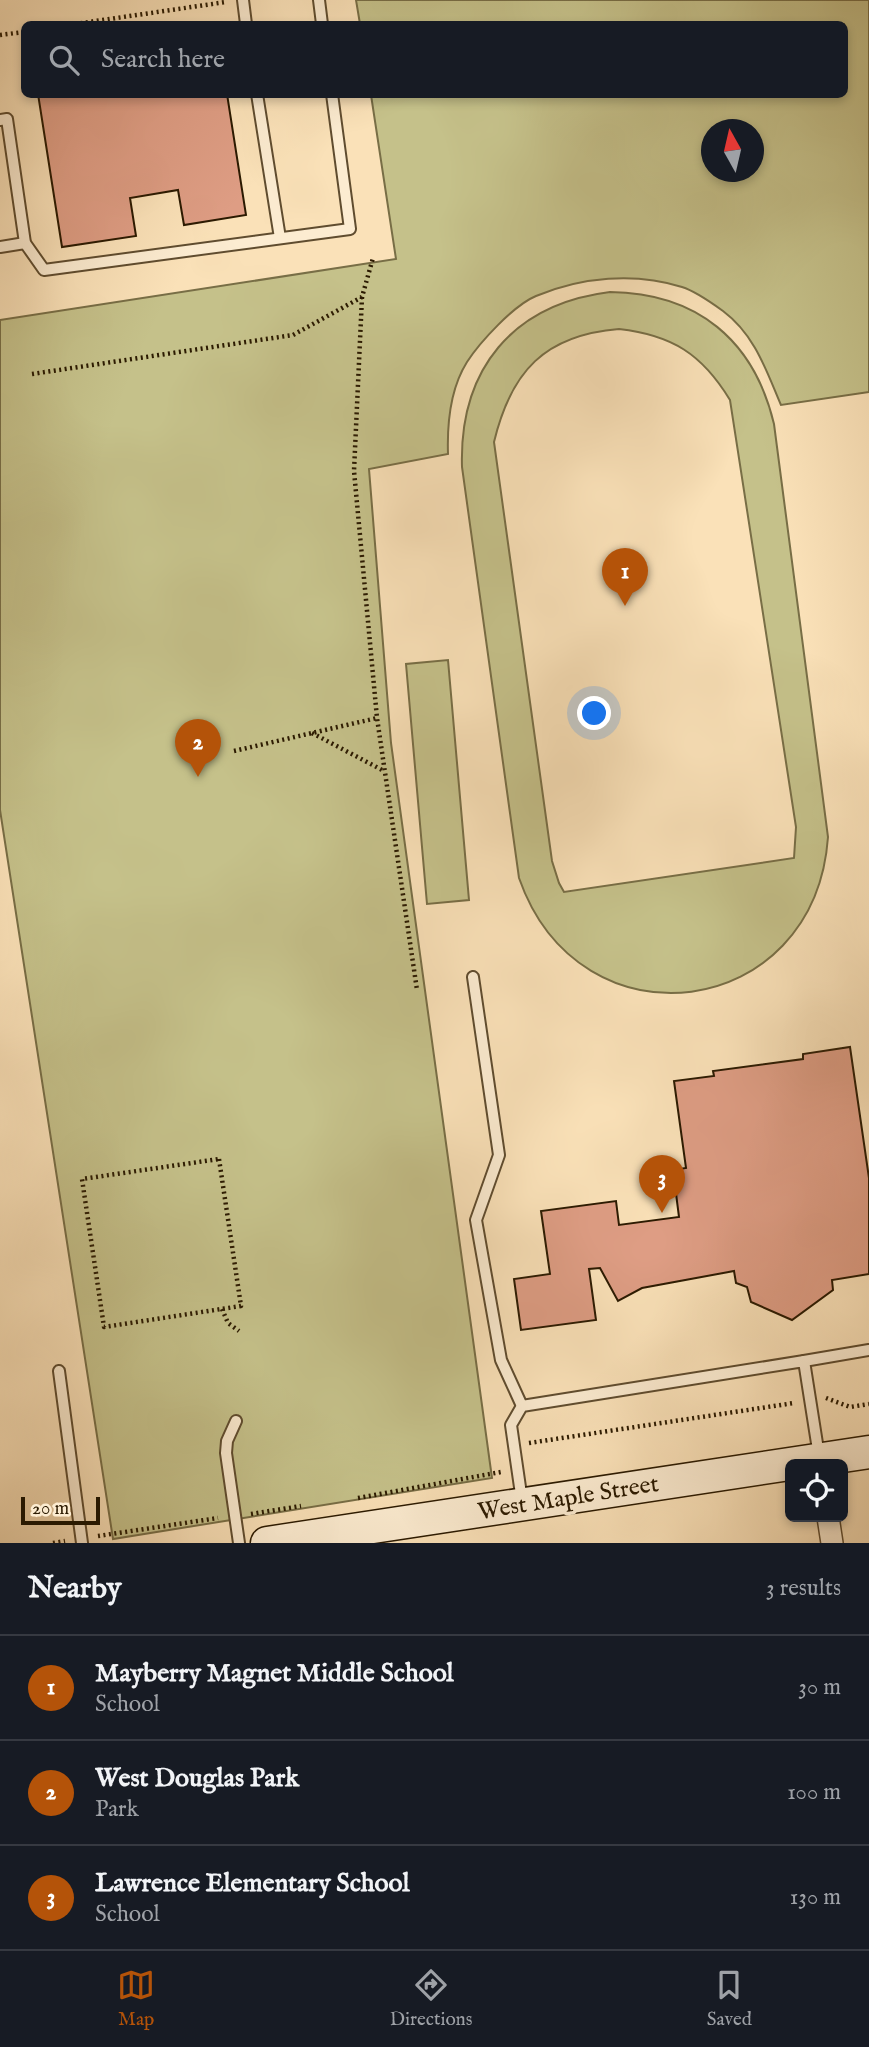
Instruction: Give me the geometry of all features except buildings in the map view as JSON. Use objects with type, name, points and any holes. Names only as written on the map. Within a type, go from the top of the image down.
[{"type":"street","name":"West Maple Street","points":[[835,1459],[869,1452]]},
{"type":"street","name":"West Maple Street","points":[[267,1543],[315,1539],[523,1504],[785,1467]]},
{"type":"street","points":[[829,1522],[832,1543]]},
{"type":"lane","points":[[243,0],[246,21]]},
{"type":"lane","points":[[319,0],[322,21]]},
{"type":"lane","points":[[258,98],[280,238]]},
{"type":"lane","points":[[0,120],[8,119],[25,243],[44,270],[350,229],[333,98]]},
{"type":"lane","points":[[0,247],[25,243]]},
{"type":"lane","points":[[473,977],[499,1155],[476,1220],[501,1360],[522,1406]]},
{"type":"lane","points":[[522,1406],[869,1350]]},
{"type":"lane","points":[[804,1361],[820,1459]]},
{"type":"lane","points":[[59,1371],[82,1541]]},
{"type":"lane","points":[[522,1406],[511,1425],[523,1504]]},
{"type":"lane","points":[[236,1421],[227,1441],[226,1453],[239,1543]]},
{"type":"path","points":[[96,21],[228,2]]},
{"type":"path","points":[[0,35],[21,32]]},
{"type":"path","points":[[373,258],[362,297],[354,471],[377,718],[417,990]]},
{"type":"path","points":[[32,374],[293,335],[362,297]]},
{"type":"path","points":[[234,751],[377,718]]},
{"type":"path","points":[[312,733],[385,771]]},
{"type":"path","points":[[219,1159],[241,1306],[222,1309],[104,1327],[82,1179],[219,1159]]},
{"type":"path","points":[[222,1309],[228,1323],[239,1331]]},
{"type":"path","points":[[354,1498],[501,1472],[496,1448],[828,1398],[850,1407],[869,1404]]},
{"type":"path","points":[[52,1543],[82,1541],[314,1504]]},
{"type":"shaded area","points":[[356,0],[869,0],[869,392],[781,405],[751,342],[734,320],[709,301],[687,289],[664,282],[627,278],[590,281],[571,284],[527,301],[498,325],[480,345],[461,372],[453,395],[448,454],[369,469],[391,743],[492,1478],[113,1539],[0,810],[0,320],[396,259],[371,98],[848,98],[848,21],[360,21]]},
{"type":"shaded area","points":[[610,292],[641,295],[670,301],[695,312],[717,327],[736,346],[752,368],[765,394],[774,424],[828,837],[813,899],[783,946],[741,977],[692,992],[640,990],[591,971],[549,934],[519,878],[462,467],[464,432],[470,400],[482,372],[499,347],[520,327],[546,311],[576,299]],"holes":[[[619,329],[670,342],[697,359],[730,400],[796,827],[794,858],[564,892],[552,861],[494,442],[510,395],[535,361],[571,339]]]},
{"type":"shaded area","points":[[448,660],[469,900],[427,904],[406,664]]},
{"type":"place","name":"Mayberry Magnet Middle School","points":[[625,606]]},
{"type":"place","name":"West Douglas Park","points":[[198,777]]},
{"type":"place","name":"Lawrence Elementary School","points":[[662,1213]]}]
